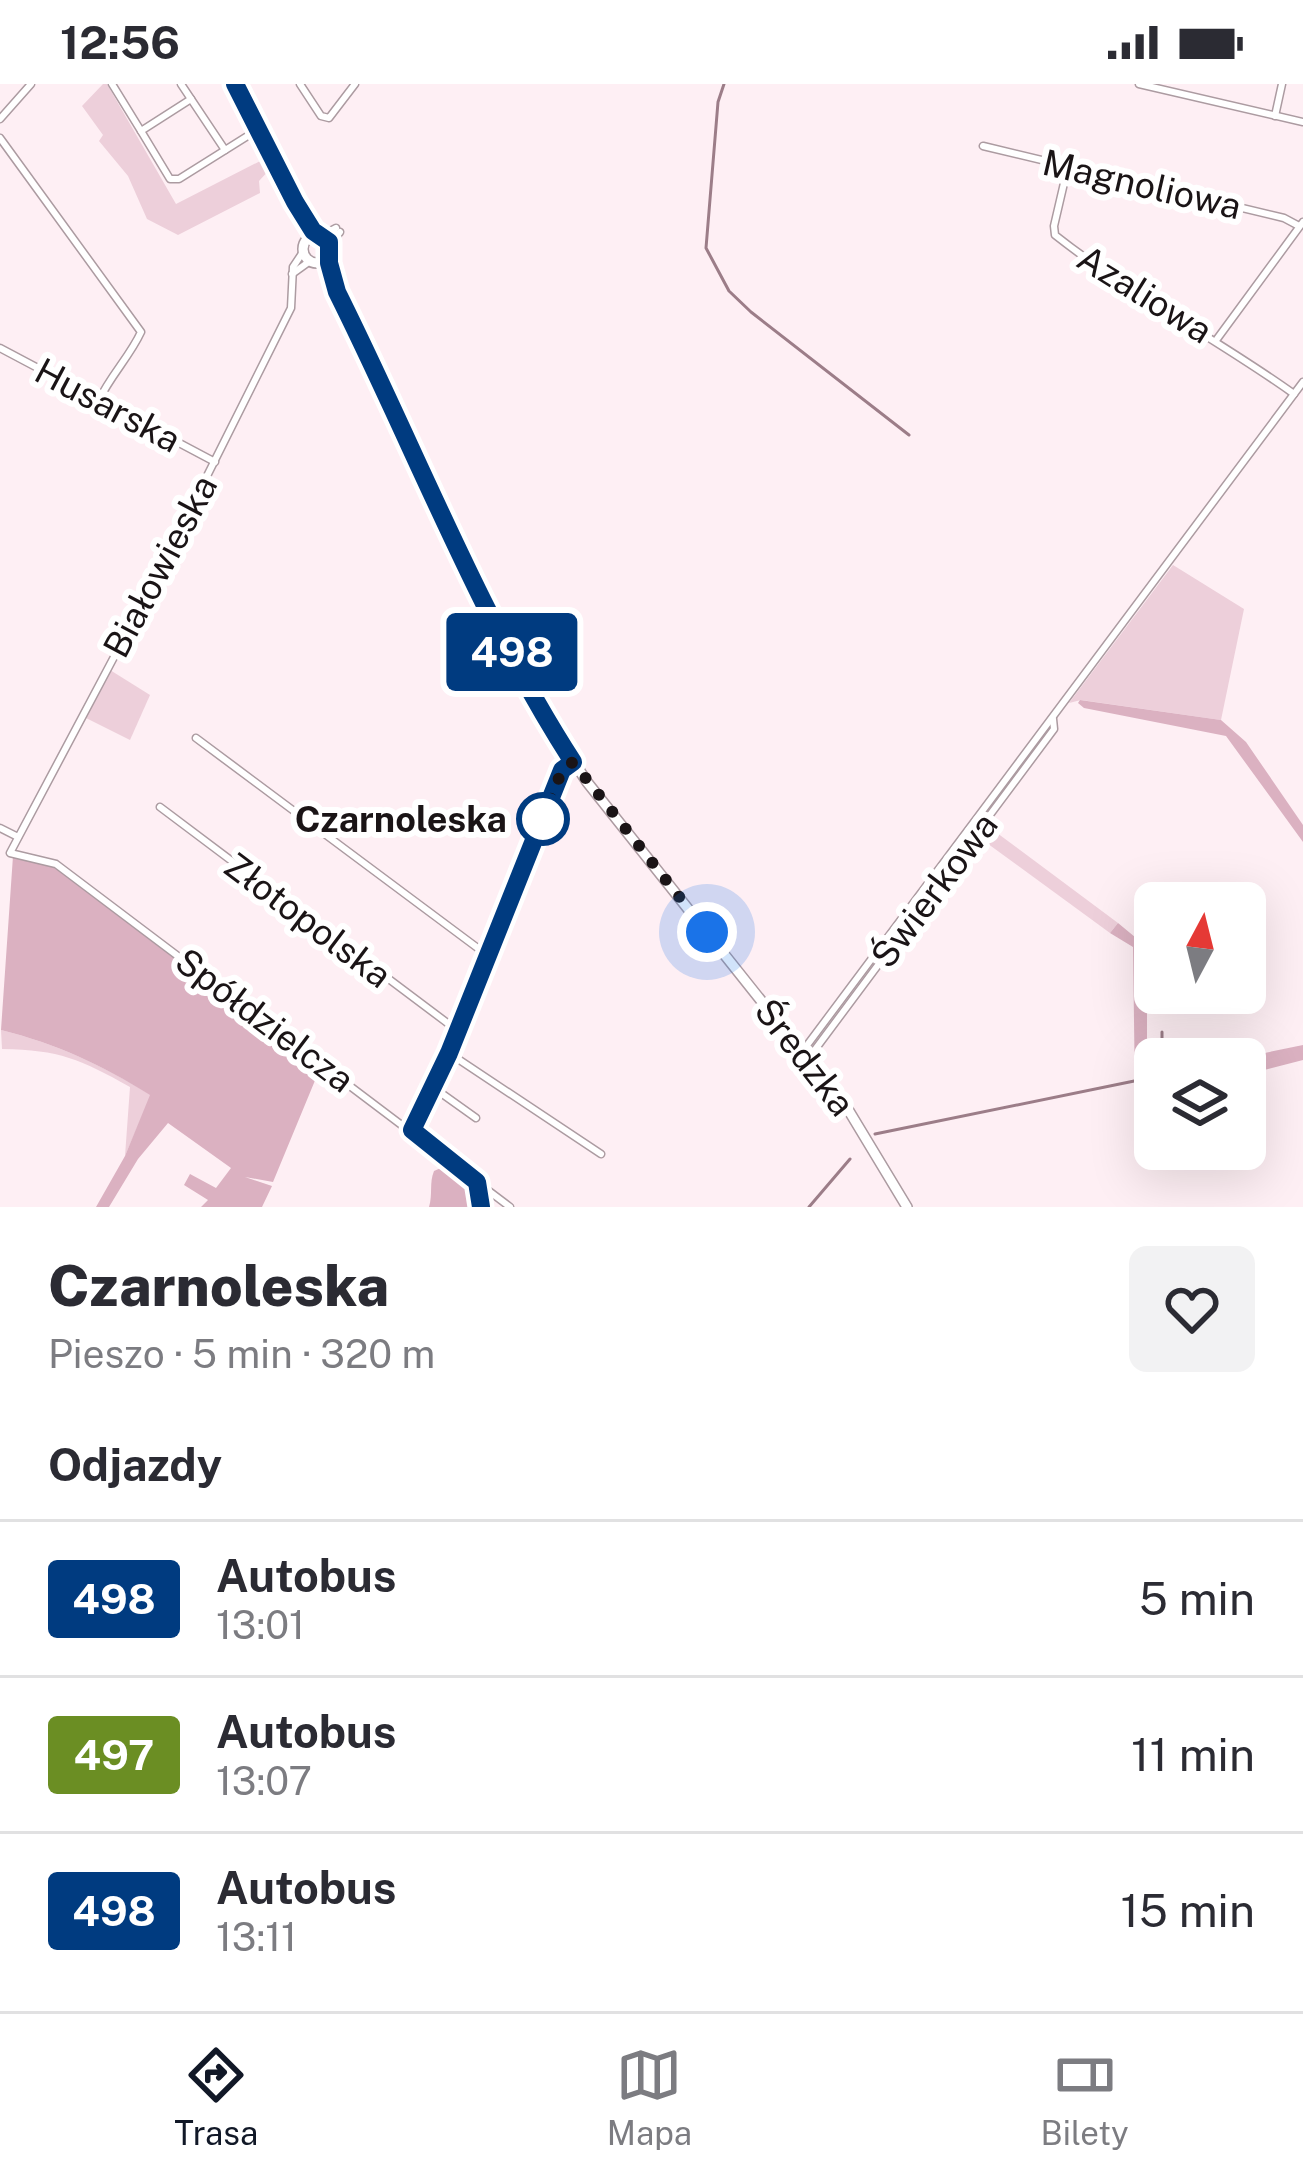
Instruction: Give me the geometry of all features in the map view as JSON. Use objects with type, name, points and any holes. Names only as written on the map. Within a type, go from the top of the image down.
[{"type":"street","points":[[0,119],[31,84]]},
{"type":"street","points":[[112,84],[175,180],[260,128]]},
{"type":"street","points":[[181,84],[224,150]]},
{"type":"street","points":[[236,84],[295,202],[328,256],[310,259]]},
{"type":"street","points":[[300,84],[321,116],[329,118],[355,84]]},
{"type":"street","points":[[1139,84],[1303,122]]},
{"type":"street","points":[[1275,116],[1282,84]]},
{"type":"street","points":[[141,131],[191,99]]},
{"type":"street","points":[[0,138],[141,332],[99,400]]},
{"type":"street","name":"Magnoliowa","points":[[983,146],[1301,224]]},
{"type":"street","name":"Azaliowa","points":[[1068,166],[1055,235],[1184,326],[1217,339],[1294,394]]},
{"type":"street","points":[[1217,339],[1301,224]]},
{"type":"street","points":[[310,259],[319,238],[338,230]]},
{"type":"street","name":"Średzka","points":[[328,256],[337,292],[543,714],[573,762],[861,1127],[907,1207]]},
{"type":"street","name":"Średzka","points":[[310,259],[337,292]]},
{"type":"street","name":"Białowieska","points":[[10,853],[291,308],[292,274],[310,259]]},
{"type":"street","name":"Husarska","points":[[0,348],[215,462]]},
{"type":"street","name":"Świerkowa","points":[[805,1056],[1054,729],[1053,719],[1303,382]]},
{"type":"street","points":[[196,738],[488,956]]},
{"type":"street","points":[[412,1130],[449,1053],[562,770],[573,762]]},
{"type":"street","name":"Złotopolska","points":[[160,807],[458,1031]]},
{"type":"street","points":[[0,828],[18,837]]},
{"type":"street","name":"Spółdzielcza","points":[[10,853],[56,863],[510,1207]]},
{"type":"street","points":[[449,1053],[601,1154]]},
{"type":"street","points":[[434,1088],[476,1118]]},
{"type":"shaded area","points":[[103,84],[176,204],[266,158],[271,168],[259,181],[260,193],[178,235],[147,219],[128,176],[99,141],[103,135],[82,106]]},
{"type":"shaded area","points":[[1173,565],[1244,609],[1221,720],[1081,700],[1069,703]]},
{"type":"shaded area","points":[[110,670],[150,695],[130,740],[86,718]]},
{"type":"shaded area","points":[[1080,700],[1221,720],[1246,742],[1303,825],[1303,842],[1226,736],[1084,708]]},
{"type":"shaded area","points":[[993,830],[1118,923],[1110,933],[984,841]]},
{"type":"shaded area","points":[[13,856],[51,864],[321,1066],[273,1182],[245,1177],[272,1186],[262,1207],[201,1207],[208,1200],[184,1185],[190,1174],[216,1188],[231,1168],[168,1123],[138,1159],[109,1207],[96,1207],[125,1156],[150,1095],[78,1056],[1,1030]]},
{"type":"shaded area","points":[[1118,923],[1134,936],[1134,1014],[1147,1014],[1147,1038],[1134,1038],[1133,947],[1110,933]]},
{"type":"shaded area","points":[[1,1030],[79,1056],[151,1095],[125,1156],[130,1087],[69,1058],[2,1049]]},
{"type":"shaded area","points":[[1303,1045],[1303,1060],[1266,1070],[1266,1053]]},
{"type":"shaded area","points":[[443,1167],[474,1193],[473,1207],[429,1207],[434,1171]]},
{"type":"waterway","points":[[724,84],[718,102],[706,248],[729,291],[751,312],[909,435]]},
{"type":"waterway","points":[[1162,1032],[1162,1038]]},
{"type":"waterway","points":[[875,1134],[1134,1081]]},
{"type":"waterway","points":[[809,1207],[850,1159]]},
{"type":"bus line","name":"498","points":[[235,84],[295,202],[313,231],[329,242],[337,292],[443,516],[543,714],[573,762],[562,770],[449,1053],[412,1130],[477,1182],[481,1207]]},
{"type":"place","name":"Czarnoleska","points":[[543,819]]},
{"type":"route","points":[[543,819],[562,770],[573,762],[707,932]]}]
